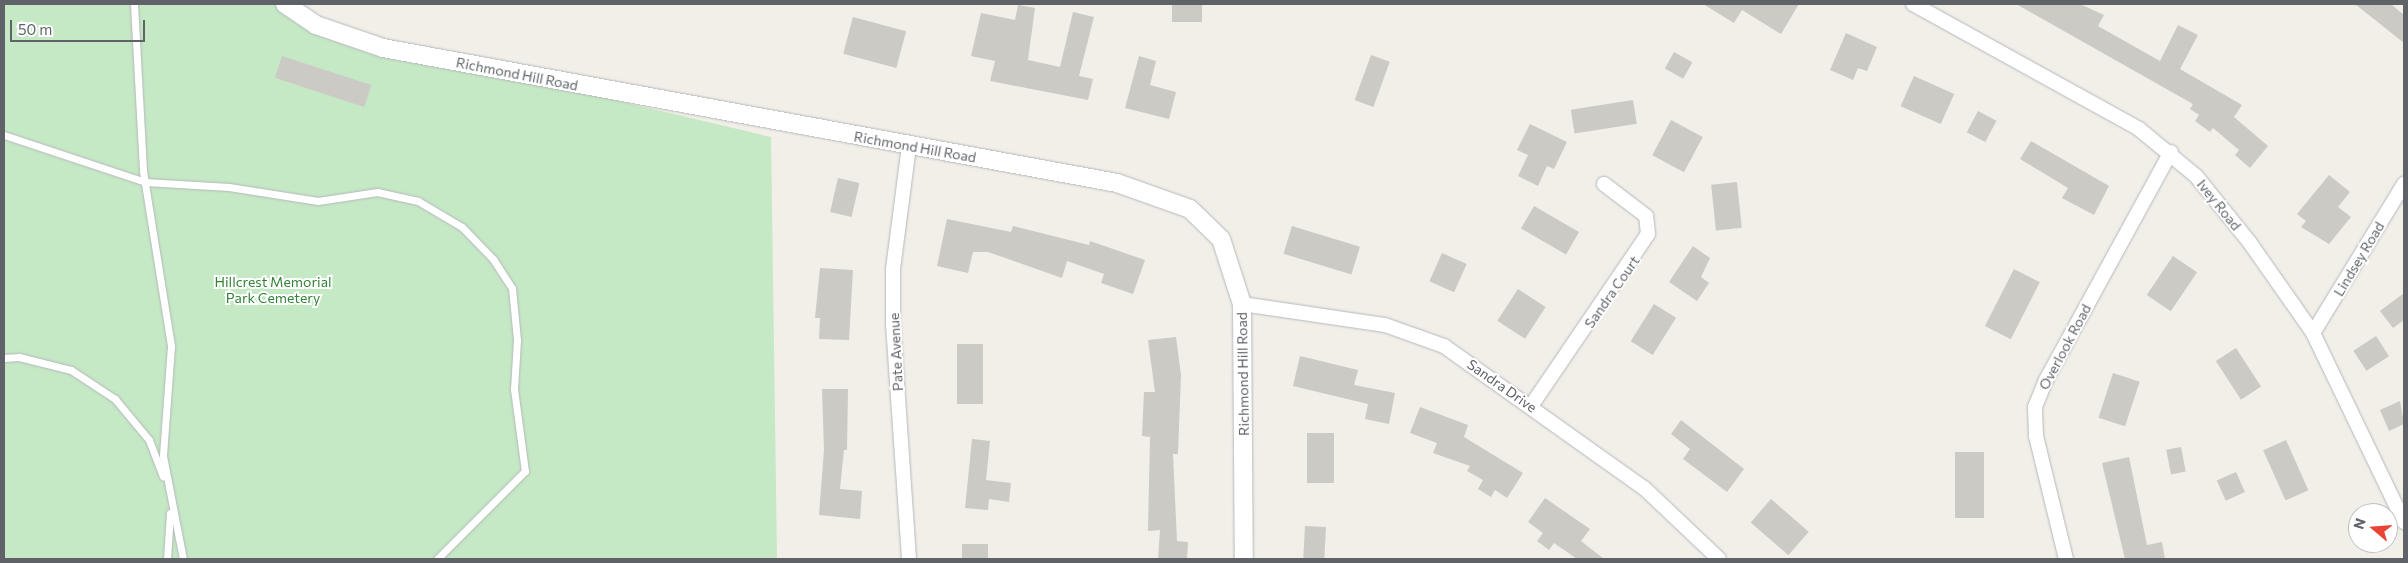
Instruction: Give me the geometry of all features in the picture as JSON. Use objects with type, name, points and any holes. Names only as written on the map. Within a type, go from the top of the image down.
[{"type":"street","name":"Richmond Hill Road","points":[[284,4],[316,25],[383,48],[1117,184],[1190,209],[1221,239],[1242,304],[1244,559]]},
{"type":"street","name":"Ivey Road","points":[[1913,4],[2089,99],[2172,152],[2215,196],[2313,334],[2404,522]]},
{"type":"street","name":"Pate Avenue","points":[[909,146],[893,270],[892,324],[909,559]]},
{"type":"street","name":"Overlook Road","points":[[2066,559],[2036,436],[2036,407],[2046,380],[2172,152]]},
{"type":"street","name":"Sandra Court","points":[[1531,406],[1648,234],[1641,210],[1604,184]]},
{"type":"street","name":"Lindsey Road","points":[[2313,334],[2404,184]]},
{"type":"street","name":"Sandra Drive","points":[[1242,304],[1385,325],[1424,335],[1531,406],[1644,488],[1719,559]]},
{"type":"lane","points":[[134,4],[145,182],[171,346],[164,456],[171,545],[167,559]]},
{"type":"lane","points":[[4,136],[145,182],[229,187],[318,201],[377,192],[418,201],[462,227],[493,259],[512,288],[517,340],[514,389],[525,471],[437,559]]},
{"type":"lane","points":[[4,358],[19,357],[71,370],[115,399],[149,440],[168,489],[183,559]]},
{"type":"green space","name":"Hillcrest Memorial Park Cemetery","points":[[4,4],[286,4],[299,15],[431,57],[771,137],[777,559],[4,559]]},
{"type":"building","points":[[1172,4],[1202,4],[1202,22],[1172,22]]},
{"type":"building","points":[[1703,4],[1799,4],[1781,34],[1742,10],[1734,23]]},
{"type":"building","points":[[2016,4],[2080,4],[2104,15],[2098,26],[2160,61],[2178,25],[2198,35],[2180,69],[2242,105],[2234,117],[2268,146],[2250,168],[2235,155],[2239,150],[2213,128],[2210,132],[2195,121],[2199,115],[2190,109],[2193,104]]},
{"type":"building","points":[[2355,4],[2391,4],[2404,15],[2404,43]]},
{"type":"building","points":[[1018,5],[1035,8],[1028,60],[1060,67],[1073,12],[1094,17],[1079,76],[1093,79],[1088,100],[990,81],[995,61],[971,56],[981,13],[1015,20]]},
{"type":"building","points":[[853,17],[906,31],[896,68],[843,54]]},
{"type":"building","points":[[1846,33],[1877,47],[1867,71],[1858,68],[1853,80],[1830,70]]},
{"type":"building","points":[[1674,52],[1692,62],[1683,79],[1665,69]]},
{"type":"building","points":[[1371,55],[1390,62],[1373,107],[1355,100]]},
{"type":"building","points":[[282,56],[371,85],[364,107],[275,78]]},
{"type":"building","points":[[1139,56],[1156,61],[1150,85],[1176,92],[1169,119],[1125,108]]},
{"type":"building","points":[[1914,76],[1954,94],[1941,124],[1901,106]]},
{"type":"building","points":[[1633,100],[1637,124],[1575,134],[1571,110]]},
{"type":"building","points":[[1978,111],[1997,121],[1985,142],[1967,132]]},
{"type":"building","points":[[1671,120],[1703,137],[1684,172],[1652,155]]},
{"type":"building","points":[[1530,124],[1567,142],[1554,169],[1547,166],[1538,186],[1518,176],[1528,155],[1517,150]]},
{"type":"building","points":[[2031,141],[2109,186],[2094,215],[2062,198],[2068,188],[2020,159]]},
{"type":"building","points":[[2329,175],[2350,192],[2338,207],[2351,217],[2329,244],[2301,227],[2306,221],[2297,214]]},
{"type":"building","points":[[838,178],[859,183],[852,217],[830,212]]},
{"type":"building","points":[[1737,182],[1742,228],[1716,230],[1711,185]]},
{"type":"building","points":[[1534,206],[1579,232],[1566,255],[1521,229]]},
{"type":"building","points":[[947,219],[1011,232],[1013,226],[1089,245],[1090,241],[1145,260],[1133,294],[1101,283],[1104,274],[1067,261],[1062,278],[988,252],[973,252],[968,273],[937,266]]},
{"type":"building","points":[[1292,226],[1360,247],[1351,274],[1284,254]]},
{"type":"building","points":[[1693,246],[1710,258],[1701,277],[1709,283],[1697,301],[1669,282]]},
{"type":"building","points":[[1442,253],[1467,264],[1454,292],[1429,281]]},
{"type":"building","points":[[2173,256],[2197,272],[2171,311],[2147,295]]},
{"type":"building","points":[[820,268],[853,270],[849,340],[819,339],[820,318],[815,318]]},
{"type":"building","points":[[2014,269],[2040,282],[2011,339],[1985,326]]},
{"type":"building","points":[[1518,289],[1546,307],[1525,339],[1497,321]]},
{"type":"building","points":[[2404,293],[2404,320],[2393,328],[2380,311]]},
{"type":"building","points":[[1654,304],[1676,318],[1653,355],[1631,341]]},
{"type":"building","points":[[2376,336],[2389,356],[2366,371],[2353,351]]},
{"type":"building","points":[[1176,337],[1181,375],[1178,454],[1173,454],[1177,541],[1188,542],[1187,559],[1158,559],[1160,530],[1148,531],[1150,437],[1142,436],[1144,392],[1155,392],[1148,340]]},
{"type":"building","points":[[957,344],[983,344],[983,404],[957,404]]},
{"type":"building","points":[[2236,348],[2261,387],[2241,400],[2216,361]]},
{"type":"building","points":[[1300,356],[1358,370],[1354,385],[1395,393],[1389,424],[1365,419],[1368,404],[1293,386]]},
{"type":"building","points":[[2113,373],[2140,382],[2125,426],[2098,418]]},
{"type":"building","points":[[822,389],[848,389],[847,450],[844,450],[840,489],[862,491],[860,519],[819,515],[824,450]]},
{"type":"building","points":[[2400,401],[2404,424],[2389,431],[2380,410]]},
{"type":"building","points":[[1420,407],[1468,425],[1464,437],[1523,473],[1507,498],[1495,490],[1491,497],[1478,489],[1483,480],[1467,471],[1470,466],[1433,453],[1437,443],[1410,433]]},
{"type":"building","points":[[1681,420],[1744,469],[1727,492],[1683,459],[1690,449],[1671,434]]},
{"type":"building","points":[[1307,433],[1334,433],[1334,483],[1307,483]]},
{"type":"building","points":[[972,439],[990,441],[986,480],[1011,483],[1009,502],[989,499],[988,510],[965,508]]},
{"type":"building","points":[[2286,440],[2308,490],[2286,500],[2263,450]]},
{"type":"building","points":[[2181,447],[2186,472],[2171,474],[2166,450]]},
{"type":"building","points":[[1955,452],[1984,452],[1984,518],[1955,518]]},
{"type":"building","points":[[2129,457],[2147,545],[2162,542],[2165,559],[2125,559],[2102,463]]},
{"type":"building","points":[[2236,472],[2245,492],[2226,501],[2217,481]]},
{"type":"building","points":[[1545,498],[1590,529],[1581,541],[1604,559],[1577,559],[1554,543],[1549,550],[1537,541],[1543,533],[1528,522]]},
{"type":"building","points":[[1771,499],[1809,532],[1788,555],[1751,522]]},
{"type":"building","points":[[1305,526],[1326,527],[1324,559],[1303,559]]},
{"type":"building","points":[[962,544],[988,544],[988,559],[962,559]]}]
